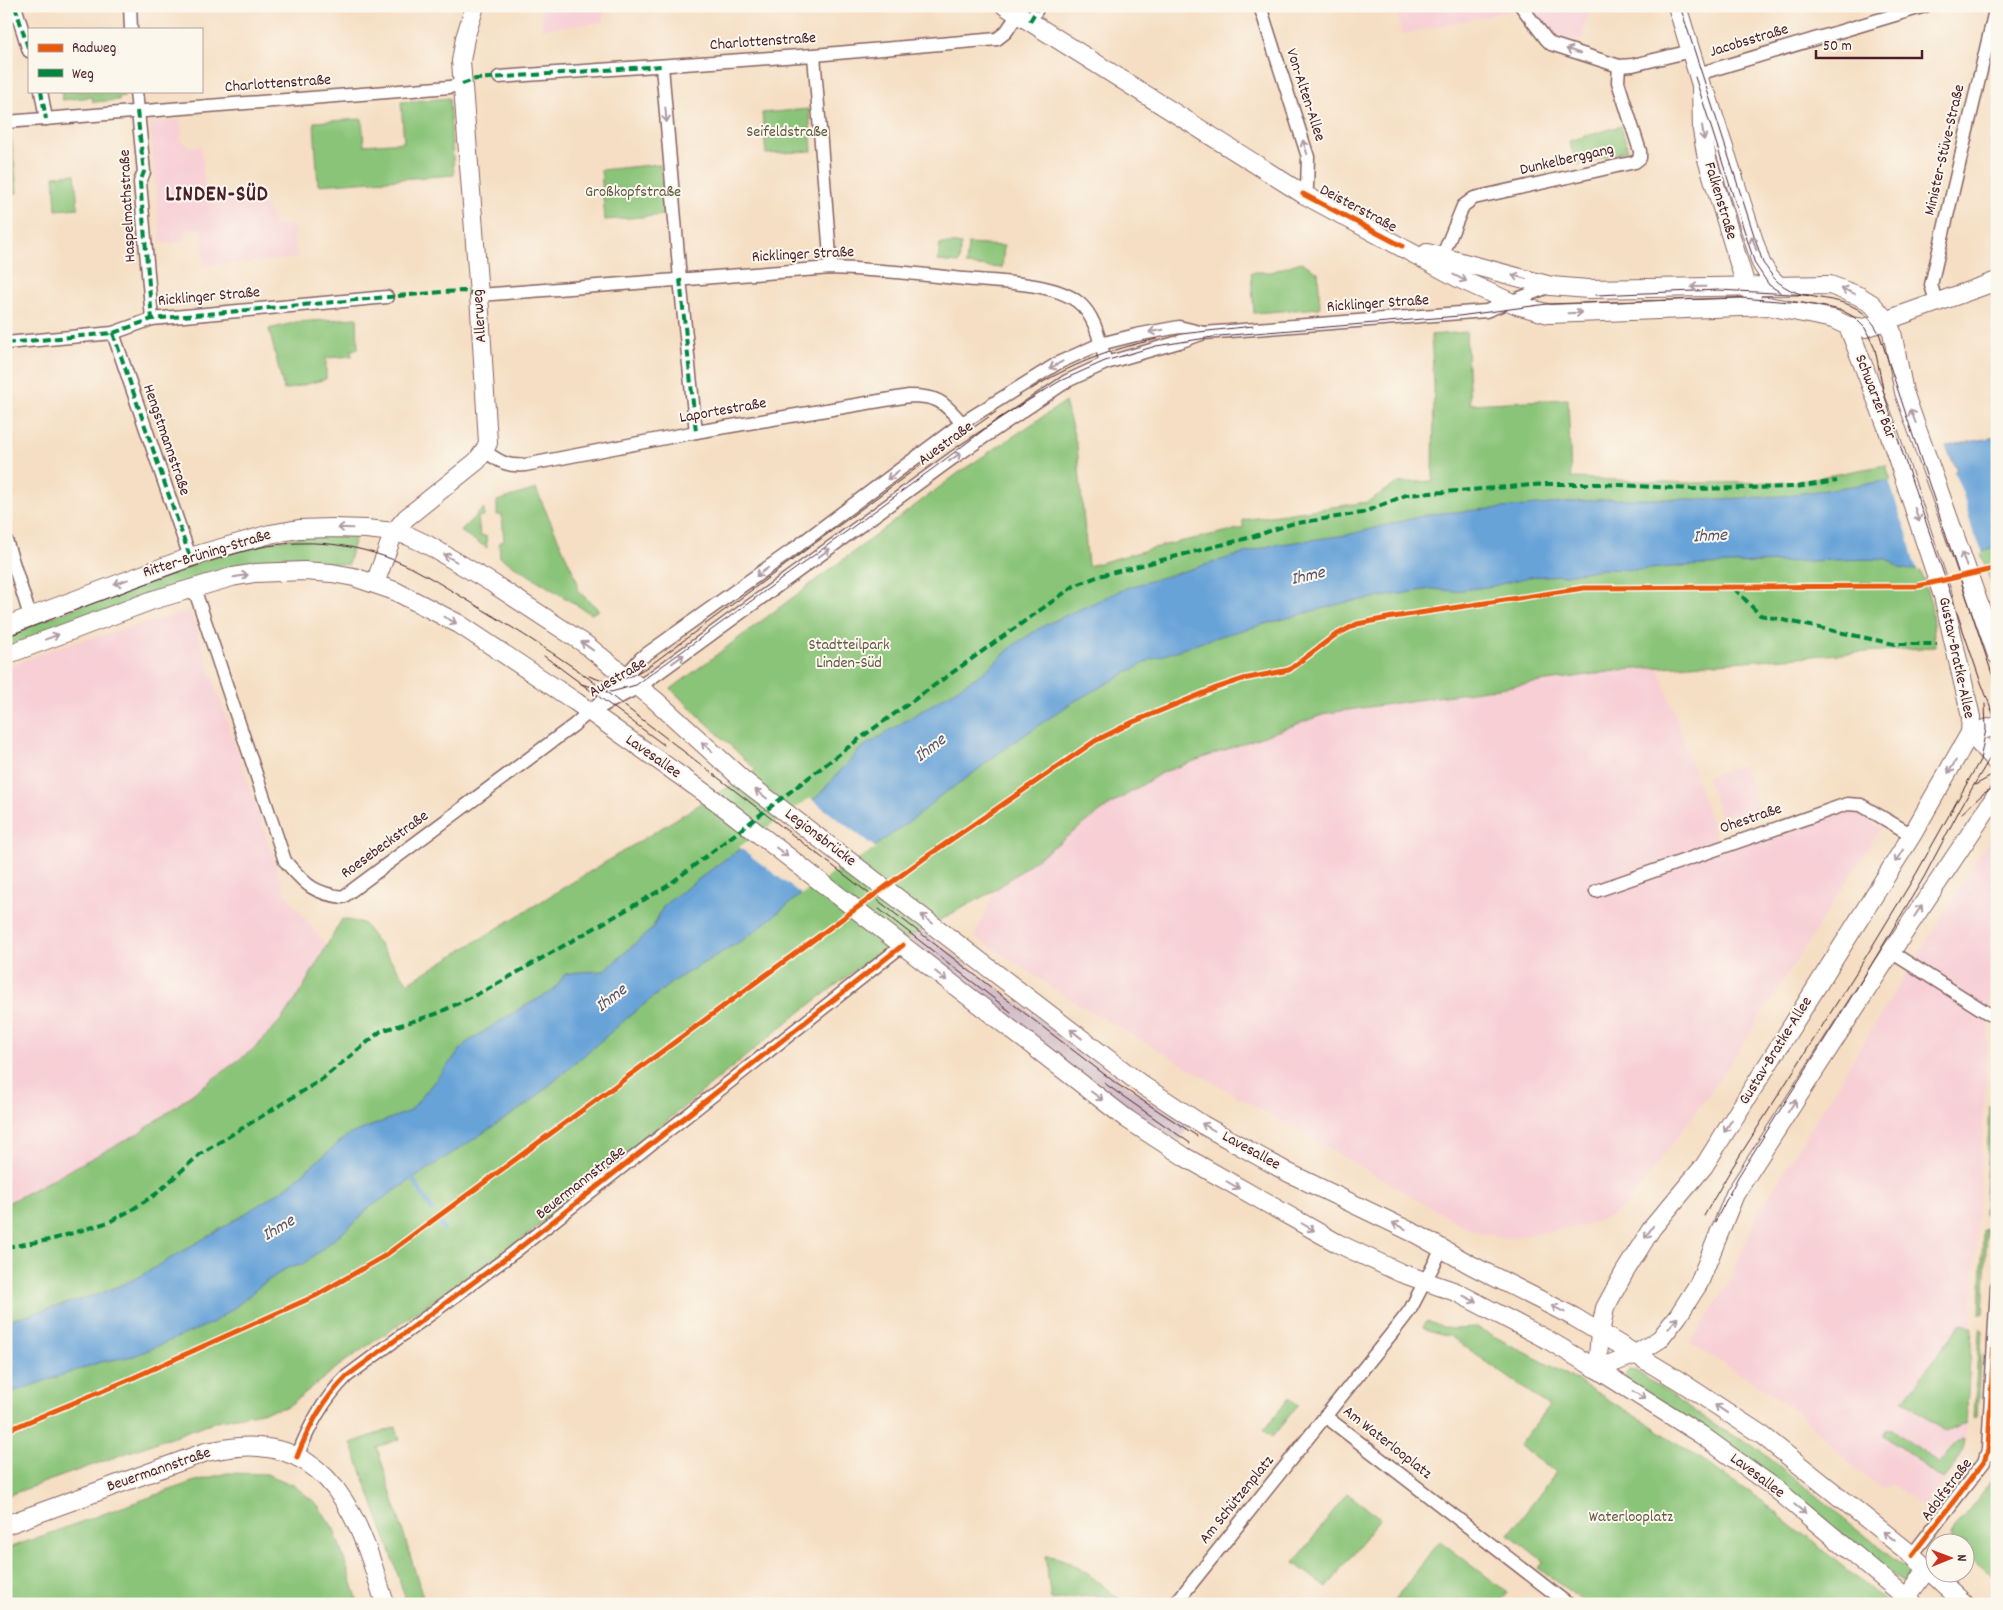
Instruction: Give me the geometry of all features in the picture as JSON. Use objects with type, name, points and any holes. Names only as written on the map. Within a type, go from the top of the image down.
[{"type":"street","points":[[15,6],[28,48]]},
{"type":"street","points":[[130,6],[131,28]]},
{"type":"street","name":"Allerweg","points":[[475,6],[463,46],[461,61],[488,432],[488,443],[484,451]]},
{"type":"street","name":"Von-Alten-Allee","points":[[1260,6],[1308,157],[1307,187],[1303,194]]},
{"type":"street","points":[[1521,6],[1552,44],[1619,66],[1633,65],[1691,51]]},
{"type":"street","name":"Falkenstraße","points":[[1677,6],[1761,263],[1774,285]]},
{"type":"street","name":"Jacobsstraße","points":[[1700,79],[1925,6]]},
{"type":"street","name":"Minister-Stüve-Straße","points":[[1936,301],[1930,285],[1996,6]]},
{"type":"street","name":"Charlottenstraße","points":[[499,77],[814,55],[997,39],[1006,32],[1023,12]]},
{"type":"street","name":"Deisterstraße","points":[[1023,12],[1303,194],[1462,280],[1511,302],[1549,314],[1768,306]]},
{"type":"street","points":[[814,55],[831,268]]},
{"type":"street","points":[[662,66],[680,279],[696,432]]},
{"type":"street","name":"Dunkelberggang","points":[[1442,257],[1463,206],[1474,198],[1635,162],[1640,158],[1640,151],[1618,82],[1619,66]]},
{"type":"street","name":"Falkenstraße","points":[[1700,79],[1702,130],[1707,159],[1746,286],[1757,299],[1768,306]]},
{"type":"street","name":"Charlottenstraße","points":[[6,122],[450,87],[462,84]]},
{"type":"street","points":[[41,92],[46,119]]},
{"type":"street","name":"Haspelmathstraße","points":[[136,92],[144,172],[140,182],[152,319]]},
{"type":"street","name":"Deisterstraße","points":[[1402,246],[1551,286],[1588,289],[1774,285]]},
{"type":"street","name":"Ricklinger Straße","points":[[479,294],[831,268],[864,269],[1030,286],[1059,292],[1073,298],[1086,310],[1106,364],[1204,333],[1486,311],[1551,286]]},
{"type":"street","points":[[1768,306],[1820,315],[1848,326],[1865,328],[1936,301],[1997,281]]},
{"type":"street","name":"Schwarzer Bär","points":[[1774,285],[1830,285],[1846,289],[1872,304],[1886,320],[1895,342],[1904,392],[1930,462]]},
{"type":"street","name":"Ricklinger Straße","points":[[6,343],[113,334],[152,319],[387,297]]},
{"type":"street","name":"Schwarzer Bär","points":[[1848,326],[1902,469]]},
{"type":"street","name":"Ricklinger Straße","points":[[1100,344],[1180,327],[1204,333]]},
{"type":"street","name":"Hengstmannstraße","points":[[113,334],[190,557]]},
{"type":"street","name":"Auestraße","points":[[590,712],[641,658],[791,551],[962,423],[1058,363],[1100,344]]},
{"type":"street","name":"Auestraße","points":[[590,712],[639,688],[978,440],[1067,382],[1106,364]]},
{"type":"street","name":"Laportestraße","points":[[484,451],[504,464],[519,466],[696,432],[909,396],[928,396],[942,402],[962,423]]},
{"type":"street","points":[[375,583],[394,532],[406,518],[476,461],[484,451]]},
{"type":"street","name":"Gustav-Bratke-Allee","points":[[1930,462],[1997,655]]},
{"type":"street","name":"Gustav-Bratke-Allee","points":[[1597,1369],[1600,1333],[1605,1308],[1638,1250],[1652,1228],[1704,1166],[1912,835],[1970,733],[1971,717],[1943,596],[1902,469]]},
{"type":"street","name":"Ritter-Brüning-Straße","points":[[6,626],[190,557],[242,540],[299,529],[341,528],[394,532],[409,536],[428,545],[492,583],[585,644],[639,688]]},
{"type":"street","points":[[6,540],[30,616]]},
{"type":"street","name":"Ritter-Brüning-Straße","points":[[6,655],[112,614],[232,577],[282,570],[332,573],[375,583],[395,591],[459,624],[590,712]]},
{"type":"street","name":"Roesebeckstraße","points":[[194,588],[285,861],[308,886],[325,894],[343,896],[590,712]]},
{"type":"street","name":"Legionsbrücke","points":[[639,688],[743,780],[898,897]]},
{"type":"street","name":"Lavesallee","points":[[590,712],[716,801]]},
{"type":"street","name":"Gustav-Bratke-Allee","points":[[1970,733],[1997,726]]},
{"type":"street","name":"Gustav-Bratke-Allee","points":[[1970,733],[1997,763]]},
{"type":"street","points":[[1597,1369],[1636,1354],[1660,1339],[1678,1316],[1699,1283],[1736,1194],[1891,952],[1997,794]]},
{"type":"street","name":"Legionsbrücke","points":[[716,801],[869,918]]},
{"type":"street","name":"Ohestraße","points":[[1596,891],[1847,804],[1861,805],[1912,835]]},
{"type":"street","name":"Lavesallee","points":[[898,897],[1142,1085],[1204,1125],[1302,1180],[1418,1236],[1574,1317],[1636,1354],[1762,1436],[1926,1566]]},
{"type":"street","name":"Lavesallee","points":[[869,918],[982,1009],[1136,1125],[1186,1157],[1336,1243],[1401,1273],[1456,1292],[1597,1369],[1700,1434],[1776,1489],[1910,1600],[1926,1572]]},
{"type":"street","name":"Beuermannstraße","points":[[6,1525],[206,1452],[238,1446],[261,1446],[283,1451],[297,1457],[320,1407],[347,1376],[513,1253],[903,945]]},
{"type":"street","points":[[1891,952],[1997,1019]]},
{"type":"street","name":"Am Waterlooplatz","points":[[1442,1249],[1410,1310],[1325,1416],[1568,1604]]},
{"type":"street","name":"Adolfstraße","points":[[1912,1555],[1992,1450],[1997,1286]]},
{"type":"street","name":"Am Schützenplatz","points":[[1175,1604],[1325,1416]]},
{"type":"street","points":[[297,1457],[312,1465],[326,1477],[351,1511],[371,1559],[385,1604]]},
{"type":"street","name":"Lavesallee","points":[[1942,1582],[1965,1604]]},
{"type":"shaded area","points":[[541,6],[603,6],[604,22],[542,29]]},
{"type":"shaded area","points":[[1396,6],[1512,6],[1515,10],[1402,34]]},
{"type":"shaded area","points":[[1532,6],[1595,6],[1587,18],[1582,41],[1555,35]]},
{"type":"shaded area","points":[[180,120],[182,136],[180,139],[190,147],[201,146],[205,192],[215,200],[261,196],[262,204],[266,205],[274,225],[293,225],[297,258],[204,266],[202,228],[183,230],[184,242],[161,244],[150,123]]},
{"type":"shaded area","points":[[190,611],[285,892],[326,946],[297,998],[280,1021],[255,1048],[141,1132],[6,1204],[6,668],[55,648]]},
{"type":"shaded area","points":[[1659,667],[1720,850],[1838,812],[1854,812],[1881,828],[1726,1070],[1628,1204],[1610,1216],[1584,1226],[1509,1238],[1483,1234],[1456,1222],[1073,1001],[975,936],[995,890],[1107,807],[1161,773],[1328,713],[1622,670]]},
{"type":"shaded area","points":[[1743,765],[1758,808],[1733,816],[1732,812],[1720,816],[1707,777]]},
{"type":"shaded area","points":[[1990,838],[1997,842],[1997,881],[1965,1440],[1963,1455],[1924,1509],[1892,1484],[1882,1489],[1854,1468],[1801,1415],[1759,1385],[1690,1343],[1728,1285],[1756,1217]]},
{"type":"shaded area","points":[[875,914],[900,914],[1120,1080],[1152,1103],[1191,1124],[1179,1141],[1138,1115],[1098,1087]]},
{"type":"green space","points":[[62,92],[124,92],[124,96],[119,97],[119,100],[93,102],[92,97],[62,100]]},
{"type":"green space","points":[[449,98],[454,175],[318,185],[314,122],[362,119],[364,145],[404,142],[401,102]]},
{"type":"green space","name":"Seifeldstraße","points":[[809,109],[812,151],[766,154],[762,113]]},
{"type":"green space","points":[[1621,126],[1628,150],[1577,165],[1569,141]]},
{"type":"green space","points":[[11,134],[17,193],[6,194],[6,135]]},
{"type":"green space","name":"Großkopfstraße","points":[[660,164],[665,215],[605,220],[601,170]]},
{"type":"green space","points":[[75,174],[78,208],[56,210],[54,176]]},
{"type":"green space","points":[[940,244],[961,244],[959,263],[938,261]]},
{"type":"green space","points":[[968,244],[1004,246],[1002,268],[966,265]]},
{"type":"green space","points":[[1301,262],[1318,272],[1320,308],[1254,313],[1251,272],[1271,272]]},
{"type":"green space","points":[[357,318],[358,349],[351,350],[352,356],[326,358],[326,379],[284,390],[269,329],[297,322]]},
{"type":"green space","name":"Stadtteilpark Linden-Süd","points":[[1466,332],[1470,404],[1568,399],[1571,478],[1692,483],[1794,482],[1886,465],[1931,603],[1935,647],[1622,670],[1328,713],[1161,773],[1107,807],[995,890],[874,956],[790,1020],[515,1245],[344,1362],[287,1407],[216,1421],[6,1496],[6,1204],[141,1132],[255,1048],[280,1021],[297,998],[342,919],[363,923],[408,983],[756,770],[671,689],[961,471],[1065,402],[1077,446],[1088,566],[1165,545],[1243,528],[1243,520],[1367,502],[1398,483],[1433,481],[1434,386],[1431,335]]},
{"type":"green space","points":[[536,489],[578,583],[578,591],[599,610],[591,614],[500,557],[499,542],[504,541],[502,515],[497,515],[497,501]]},
{"type":"green space","points":[[484,508],[484,516],[478,517],[480,536],[486,536],[487,548],[460,531]]},
{"type":"green space","points":[[307,536],[355,537],[348,565],[290,561],[237,568],[185,583],[6,650],[6,634],[215,556],[262,543]]},
{"type":"green space","points":[[1997,547],[1997,599],[1980,551]]},
{"type":"green space","points":[[1990,1106],[1993,1106],[1987,1213],[1984,1215]]},
{"type":"green space","points":[[1987,1229],[1983,1315],[1980,1315],[1983,1231]]},
{"type":"green space","name":"Waterlooplatz","points":[[1427,1321],[1452,1329],[1478,1328],[1557,1369],[1646,1422],[1762,1501],[1889,1604],[1587,1604],[1538,1568],[1543,1561],[1509,1534],[1556,1473],[1519,1445],[1549,1406],[1450,1336],[1430,1331],[1423,1327]]},
{"type":"green space","points":[[1962,1323],[1972,1328],[1966,1423],[1945,1432],[1903,1400]]},
{"type":"green space","points":[[1979,1329],[1982,1329],[1977,1416],[1974,1417]]},
{"type":"green space","points":[[1628,1370],[1636,1371],[1722,1430],[1753,1445],[1918,1578],[1910,1588],[1802,1501],[1627,1380],[1625,1375]]},
{"type":"green space","points":[[1289,1398],[1298,1405],[1272,1437],[1264,1430]]},
{"type":"green space","points":[[396,1427],[400,1439],[377,1447],[425,1604],[407,1604],[391,1553],[351,1443]]},
{"type":"green space","points":[[1887,1428],[1892,1429],[1939,1464],[1956,1442],[1965,1440],[1957,1461],[1943,1479],[1883,1435]]},
{"type":"green space","points":[[227,1473],[267,1474],[293,1485],[317,1504],[334,1529],[359,1604],[6,1604],[6,1549],[192,1482]]},
{"type":"green space","points":[[1997,1474],[1997,1580],[1976,1563],[1976,1532],[1952,1532]]},
{"type":"green space","points":[[1347,1493],[1380,1518],[1327,1588],[1294,1563]]},
{"type":"green space","points":[[1440,1541],[1507,1592],[1498,1604],[1393,1602]]},
{"type":"green space","points":[[1045,1556],[1065,1560],[1086,1572],[1122,1601],[1122,1604],[1099,1604],[1098,1595],[1051,1600]]},
{"type":"water","name":"Ihme","points":[[1997,437],[1997,547],[1913,570],[1901,569],[1887,559],[1682,566],[1639,570],[1602,569],[1565,575],[1529,577],[1493,586],[1455,591],[1431,589],[1343,603],[1217,637],[1150,660],[1073,702],[1004,749],[874,847],[828,873],[746,938],[675,980],[627,1018],[529,1103],[367,1209],[357,1221],[302,1265],[287,1268],[212,1323],[134,1356],[101,1362],[6,1394],[6,1321],[100,1294],[139,1277],[284,1189],[348,1135],[410,1111],[466,1043],[521,1008],[553,991],[565,974],[604,971],[652,929],[664,905],[724,860],[817,797],[860,749],[984,672],[1015,644],[1045,625],[1126,588],[1273,545],[1347,535],[1430,514],[1610,499],[1724,499],[1782,496],[1957,471],[1946,446]]},
{"type":"pier","points":[[1953,469],[1963,494],[1972,529],[1983,553],[1918,571],[1889,480]]},
{"type":"pier","points":[[810,798],[876,848],[830,875],[802,895],[739,847]]},
{"type":"waterway","points":[[412,1178],[432,1210]]},
{"type":"waterway","points":[[438,1219],[444,1229]]},
{"type":"tram line","points":[[1680,6],[1763,263],[1778,282],[1791,290],[1804,295],[1845,303],[1858,309],[1869,318],[1879,333],[1997,689]]},
{"type":"tram line","points":[[1695,77],[1755,264],[1769,285],[1780,292]]},
{"type":"tram line","points":[[1596,295],[1719,290],[1809,295]]},
{"type":"tram line","points":[[581,684],[611,692],[636,685],[998,419],[1060,381],[1105,361],[1156,346],[1219,336],[1459,316],[1547,304],[1741,298],[1803,303],[1831,308],[1843,311],[1854,317],[1865,328],[1875,349],[1884,394],[1907,467],[1997,724]]},
{"type":"tram line","points":[[1181,334],[1253,326]]},
{"type":"tram line","points":[[1030,390],[1060,373],[1091,359],[1157,339]]},
{"type":"tram line","points":[[589,676],[606,681],[620,680],[634,675],[649,666],[945,447],[996,412]]},
{"type":"tram line","points":[[6,637],[173,574],[252,549],[285,544],[332,544],[363,550],[394,560],[437,582],[579,671],[1117,1084],[1197,1136]]},
{"type":"tram line","points":[[544,656],[664,745]]},
{"type":"tram line","points":[[1704,1216],[1730,1171],[1859,968],[1916,874],[1980,760],[1986,729],[1985,704]]},
{"type":"tram line","points":[[1715,1222],[1738,1177],[1867,972],[1924,877],[1961,807],[1997,746]]},
{"type":"tram line","points":[[1975,785],[1997,773]]},
{"type":"tram line","points":[[1962,813],[1984,793],[1997,787]]},
{"type":"tram line","points":[[879,909],[1011,1012]]},
{"type":"tram line","points":[[1104,1083],[1190,1143]]},
{"type":"marked path","points":[[15,6],[28,48]]},
{"type":"marked path","points":[[1030,21],[1039,6]]},
{"type":"marked path","points":[[462,84],[476,79],[662,66]]},
{"type":"marked path","points":[[41,92],[46,119]]},
{"type":"marked path","points":[[137,111],[144,172],[140,182],[152,319]]},
{"type":"marked path","points":[[680,279],[696,432]]},
{"type":"marked path","points":[[6,343],[113,333],[152,319],[442,292],[463,291],[479,295]]},
{"type":"marked path","points":[[113,333],[190,557]]},
{"type":"marked path","points":[[6,1247],[50,1240],[109,1222],[133,1209],[156,1194],[200,1154],[321,1080],[381,1031],[436,1014],[490,988],[666,887],[859,739],[1074,586],[1099,576],[1252,537],[1291,524],[1362,513],[1406,495],[1546,484],[1601,484],[1692,489],[1796,487],[1837,481]]},
{"type":"marked path","points":[[1734,588],[1760,615],[1894,644],[1937,644]]},
{"type":"cycle path","points":[[1303,194],[1402,246]]},
{"type":"cycle path","points":[[6,1431],[126,1381],[315,1296],[383,1257],[926,857],[1095,741],[1133,722],[1216,688],[1243,679],[1289,670],[1334,636],[1357,624],[1584,588],[1918,586],[1997,568]]},
{"type":"cycle path","points":[[297,1457],[306,1435],[318,1414],[331,1394],[347,1376],[513,1253],[903,945]]},
{"type":"cycle path","points":[[1912,1555],[1984,1462],[1988,1450],[1997,1286]]},
{"type":"district","name":"LINDEN-SÜD","points":[[217,196]]}]
